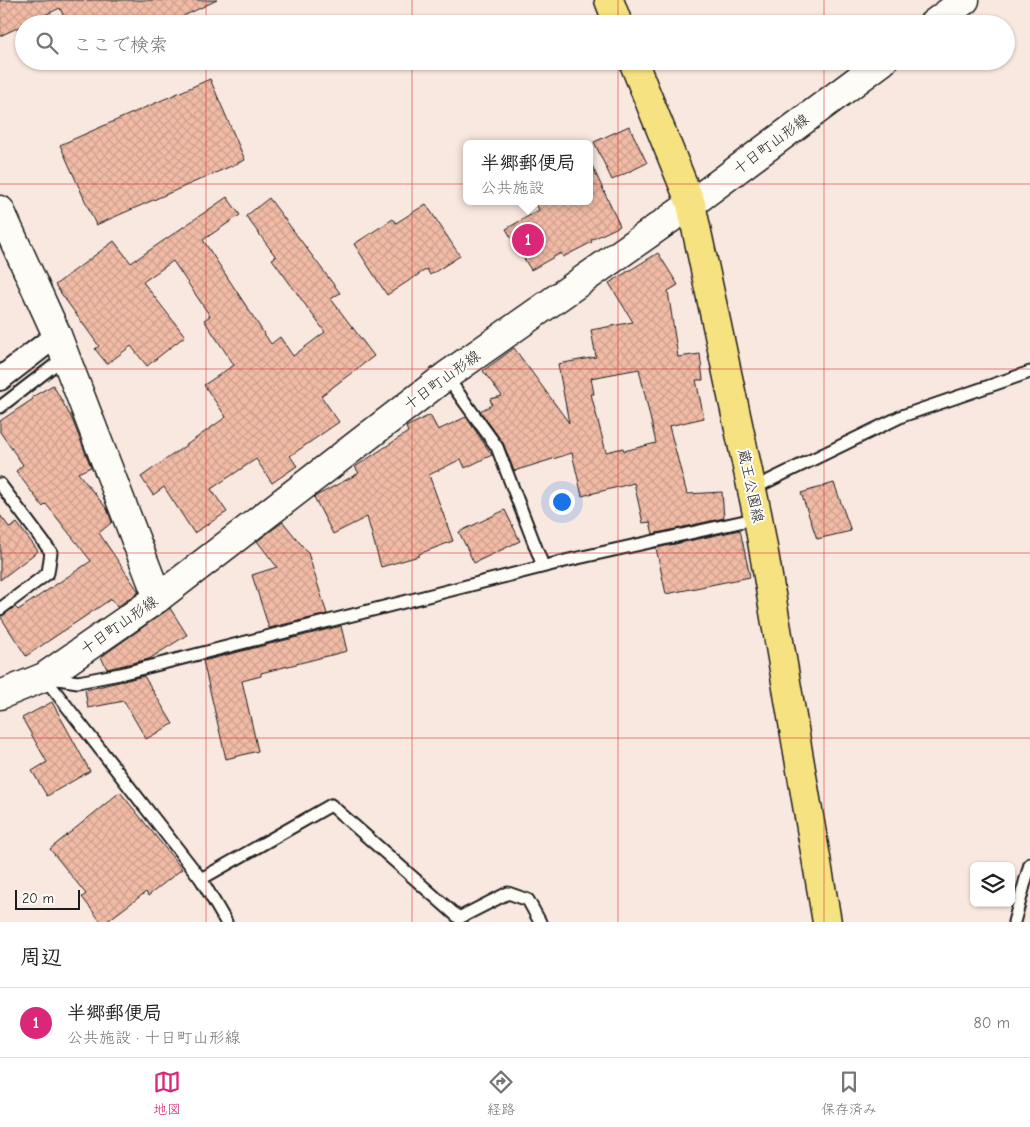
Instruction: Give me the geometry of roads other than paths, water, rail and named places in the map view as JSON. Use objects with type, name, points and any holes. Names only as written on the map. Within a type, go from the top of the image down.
[{"type":"main road","points":[[609,0],[615,15]]},
{"type":"main road","points":[[945,15],[965,0]]},
{"type":"main road","name":"蔵王公園線","points":[[637,70],[691,204],[758,518],[827,922]]},
{"type":"main road","name":"十日町山形線","points":[[0,695],[44,677],[158,598],[446,376],[691,204],[871,70]]},
{"type":"main road","points":[[0,210],[61,346],[158,598]]},
{"type":"street","points":[[0,379],[61,346]]},
{"type":"lane","points":[[0,407],[61,346]]},
{"type":"lane","points":[[752,489],[902,416],[1030,372]]},
{"type":"lane","points":[[446,376],[497,447],[543,566]]},
{"type":"lane","points":[[0,484],[51,552],[48,573],[0,609]]},
{"type":"lane","points":[[44,677],[78,682],[120,674],[543,566],[758,518]]},
{"type":"lane","points":[[44,677],[201,879],[226,922]]},
{"type":"lane","points":[[201,879],[331,806],[459,918],[508,893],[528,900],[540,922]]},
{"type":"lane","points":[[1014,922],[1030,864]]},
{"type":"place","name":"半郷郵便局","points":[[528,240]]}]
